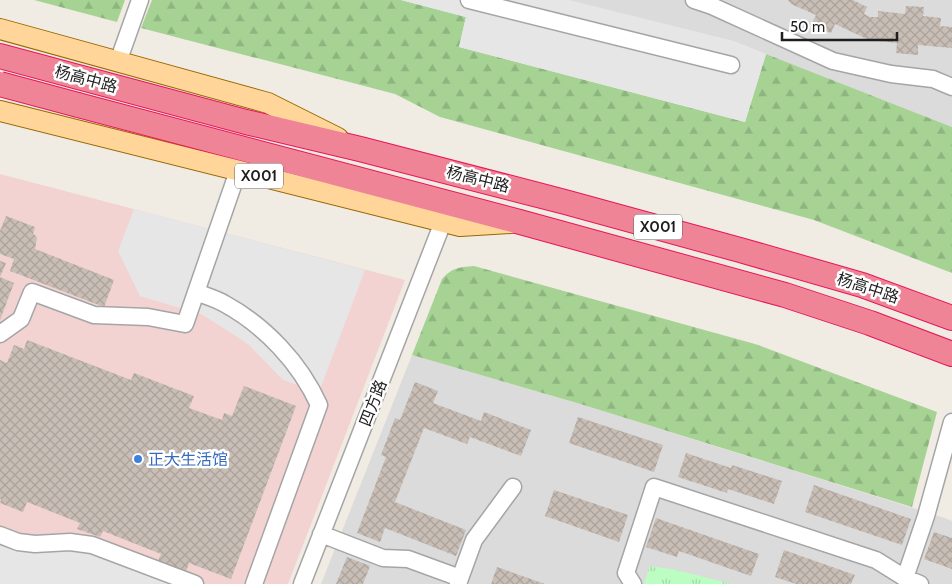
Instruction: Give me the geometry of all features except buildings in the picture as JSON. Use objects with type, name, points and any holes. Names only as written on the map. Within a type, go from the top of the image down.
[{"type":"highway","name":"杨高中路","points":[[0,56],[246,122],[360,149],[565,202],[740,250],[862,285],[952,318]]},
{"type":"highway","name":"杨高中路","points":[[0,84],[520,222],[785,295],[952,354]]},
{"type":"main road","name":"X001","points":[[0,28],[268,103],[360,149]]},
{"type":"main road","name":"杨高中路","points":[[0,111],[460,226],[520,222]]},
{"type":"street","points":[[118,62],[140,0]]},
{"type":"street","points":[[470,0],[731,65]]},
{"type":"street","points":[[694,0],[712,6],[833,61],[891,74],[933,79],[952,87]]},
{"type":"street","points":[[0,334],[22,319],[32,292],[94,315],[148,317],[186,324],[238,171]]},
{"type":"street","name":"四方路","points":[[302,584],[443,222]]},
{"type":"street","points":[[196,292],[224,303],[258,326],[287,355],[310,385],[319,405],[254,584]]},
{"type":"street","points":[[633,584],[626,573],[654,487],[876,560],[913,581],[926,516],[952,422]]},
{"type":"street","points":[[321,534],[383,558],[408,559],[459,581],[474,540],[513,487]]},
{"type":"street","points":[[0,535],[18,542],[35,544],[70,542],[92,545],[195,584]]},
{"type":"shaded area","points":[[401,0],[568,0],[733,41],[766,54],[745,122],[459,47],[466,17]]},
{"type":"shaded area","points":[[568,0],[952,0],[952,127],[733,41]]},
{"type":"shaded area","points":[[0,174],[405,280],[288,584],[0,584]]},
{"type":"shaded area","points":[[134,209],[365,270],[319,392],[283,380],[248,344],[203,315],[140,296],[118,251]]},
{"type":"shaded area","points":[[412,355],[577,403],[945,518],[952,521],[952,584],[321,584]]},
{"type":"shaded area","points":[[0,535],[70,542],[195,584],[0,584]]},
{"type":"green space","points":[[34,0],[125,0],[117,22]]},
{"type":"green space","points":[[152,0],[401,0],[466,17],[459,47],[745,122],[766,54],[952,127],[952,273],[814,220],[440,117],[395,94],[141,28]]},
{"type":"green space","points":[[474,266],[755,344],[937,412],[912,507],[577,403],[412,355],[442,279],[449,272],[456,269]]},
{"type":"green space","points":[[650,566],[676,570],[732,584],[644,584]]},
{"type":"place","name":"正大生活馆","points":[[138,459]]}]
